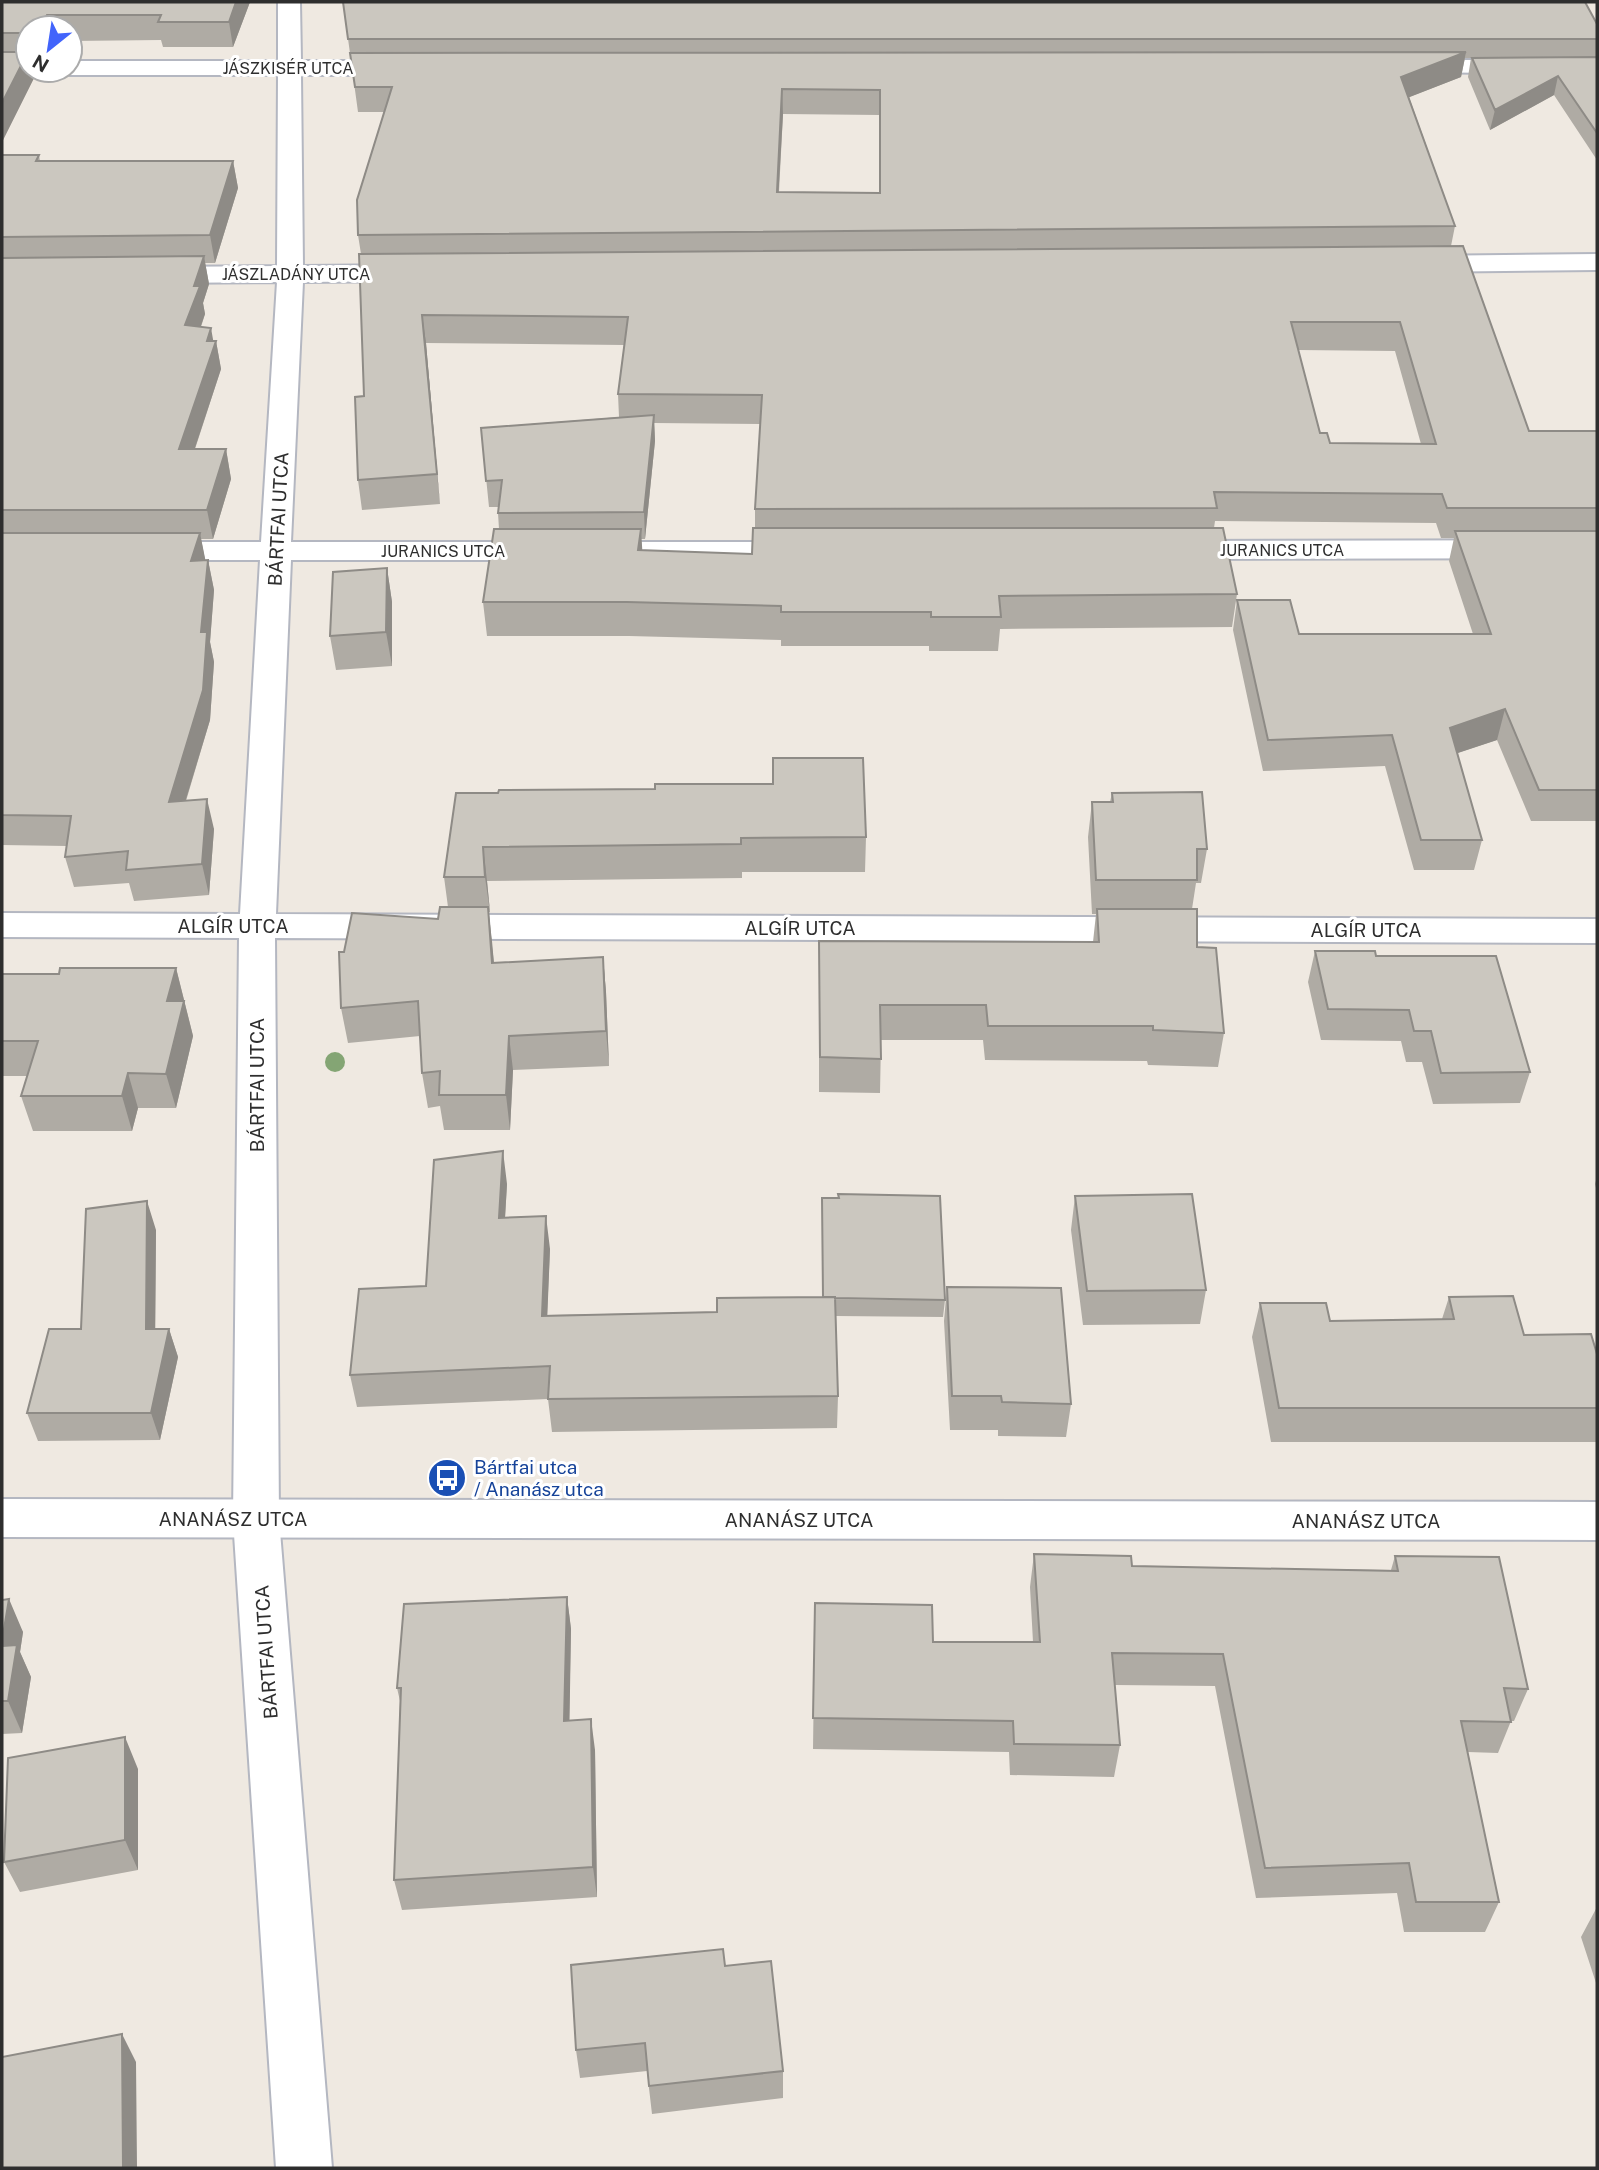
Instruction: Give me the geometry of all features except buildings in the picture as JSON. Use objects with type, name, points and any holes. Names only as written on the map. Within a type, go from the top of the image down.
[{"type":"street","name":"BÁRTFAI UTCA","points":[[289,2],[290,275],[257,926],[256,1519],[304,2168]]},
{"type":"street","points":[[1388,67],[1597,67]]},
{"type":"street","name":"JÁSZKISÉR UTCA","points":[[84,68],[423,68]]},
{"type":"street","points":[[1389,264],[1597,262]]},
{"type":"street","name":"JÁSZLADÁNY UTCA","points":[[125,275],[430,273]]},
{"type":"street","name":"JURANICS UTCA","points":[[1153,550],[1597,549]]},
{"type":"street","name":"JURANICS UTCA","points":[[126,551],[834,551]]},
{"type":"street","name":"ALGÍR UTCA","points":[[2,925],[1597,931]]},
{"type":"street","name":"ANANÁSZ UTCA","points":[[2,1518],[1597,1521]]},
{"type":"place","name":"Bártfai utca / Ananász utca","points":[[447,1478]]}]
